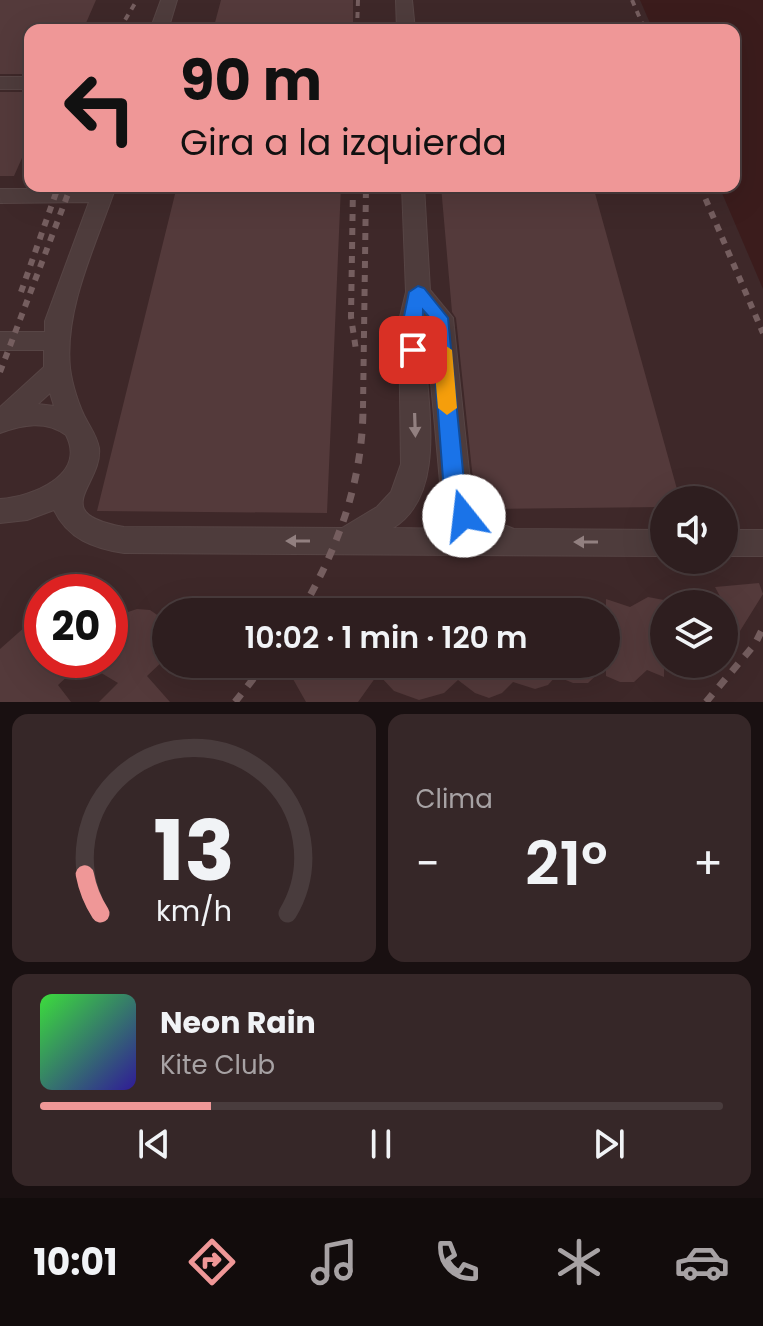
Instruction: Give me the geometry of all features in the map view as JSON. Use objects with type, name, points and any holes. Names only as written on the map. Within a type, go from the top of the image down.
[{"type":"lane","points":[[161,24],[169,0]]},
{"type":"lane","points":[[404,0],[406,24]]},
{"type":"lane","points":[[0,83],[24,83]]},
{"type":"lane","points":[[0,196],[82,192]]},
{"type":"lane","points":[[103,192],[58,321],[57,370],[73,425],[82,437],[85,452],[81,468],[66,494],[67,508],[81,526],[102,537],[124,540],[650,543]]},
{"type":"lane","points":[[348,541],[388,516],[403,499],[416,464],[412,321],[418,292],[413,192]]},
{"type":"lane","points":[[418,292],[440,318],[457,504],[475,527],[517,542]]},
{"type":"lane","points":[[0,341],[58,341]]},
{"type":"lane","points":[[3,420],[57,370]]},
{"type":"lane","points":[[3,420],[45,414],[73,425]]},
{"type":"lane","points":[[0,511],[33,507],[70,484]]},
{"type":"lane","points":[[738,543],[763,543]]},
{"type":"shaded area","points":[[640,0],[763,0],[763,289],[722,192],[740,192],[740,24],[650,24]]},
{"type":"building","points":[[0,0],[96,0],[86,24],[24,24],[24,74],[0,74]]},
{"type":"building","points":[[221,0],[353,0],[353,24],[215,24]]},
{"type":"building","points":[[0,92],[24,92],[24,154],[14,176],[0,176]]},
{"type":"building","points":[[176,192],[341,192],[327,513],[97,511]]},
{"type":"building","points":[[442,192],[595,192],[676,486],[650,486],[650,507],[483,509],[475,499],[456,318],[452,312]]},
{"type":"building","points":[[759,583],[763,594],[738,634],[738,590],[717,590],[715,587]]},
{"type":"building","points":[[650,597],[650,671],[647,670],[634,682],[620,682],[611,678],[620,678],[620,604],[630,607]]},
{"type":"building","points":[[137,609],[152,611],[152,671],[147,676],[170,702],[99,702],[118,683],[110,678],[128,678],[128,612]]},
{"type":"building","points":[[24,628],[24,678],[66,678],[58,685],[71,702],[0,702],[0,649]]},
{"type":"building","points":[[375,678],[358,702],[306,702],[293,679]]},
{"type":"building","points":[[382,678],[554,678],[548,685],[535,689],[513,682],[502,693],[489,698],[475,693],[458,680],[444,693],[419,700],[394,691]]},
{"type":"building","points":[[561,678],[593,678],[588,683],[573,683]]},
{"type":"railway","points":[[123,24],[137,0]]},
{"type":"railway","points":[[357,24],[358,0]]},
{"type":"railway","points":[[632,0],[642,24]]},
{"type":"railway","points":[[21,292],[56,192]]},
{"type":"railway","points":[[0,372],[69,192]]},
{"type":"railway","points":[[353,192],[351,317],[356,350]]},
{"type":"railway","points":[[363,408],[366,192]]},
{"type":"railway","points":[[703,192],[763,333]]},
{"type":"railway","points":[[308,598],[346,513],[359,461],[363,406]]},
{"type":"railway","points":[[706,702],[755,644],[763,628]]},
{"type":"railway","points":[[235,702],[254,678]]},
{"type":"slow traffic","points":[[442,350],[447,408]]},
{"type":"route","points":[[413,350],[412,321],[418,292],[440,318],[454,492],[464,516]]}]
